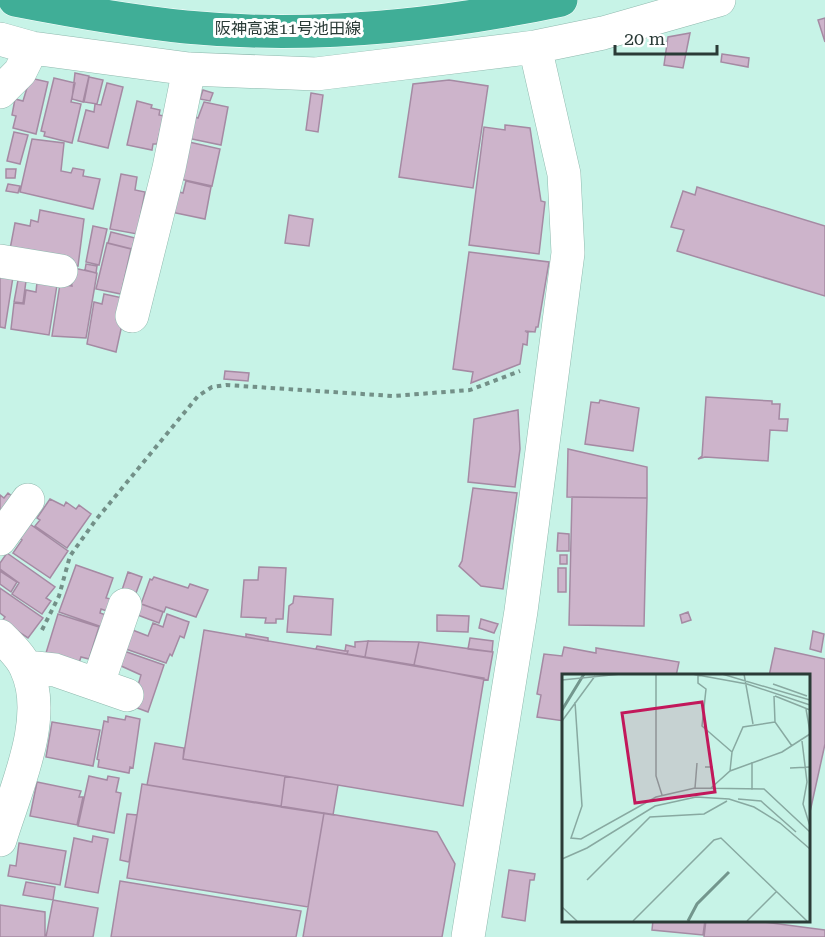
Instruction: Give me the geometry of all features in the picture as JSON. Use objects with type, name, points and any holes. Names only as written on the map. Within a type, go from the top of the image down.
[{"type":"highway","name":"阪神高速11号池田線","points":[[15,0],[98,16],[188,27],[279,32],[375,28],[501,13],[561,0]]},
{"type":"street","points":[[0,39],[32,48],[189,69],[316,74],[535,47],[603,33],[719,0]]},
{"type":"street","points":[[468,937],[520,610],[568,253],[564,174],[535,47]]},
{"type":"street","points":[[0,92],[20,72],[32,48]]},
{"type":"street","points":[[132,316],[169,168],[189,69]]},
{"type":"street","points":[[0,261],[61,271]]},
{"type":"street","points":[[0,539],[28,500]]},
{"type":"street","points":[[26,667],[55,670],[112,689],[124,605]]},
{"type":"street","points":[[0,636],[26,667],[33,687],[30,741],[0,840]]},
{"type":"path","points":[[26,667],[59,596],[70,556],[145,458],[198,396],[212,387],[226,385],[308,389],[375,396],[440,394],[470,390],[556,355]]},
{"type":"building","points":[[825,18],[825,42],[818,20]]},
{"type":"building","points":[[690,33],[683,68],[664,65],[668,37]]},
{"type":"building","points":[[722,54],[749,58],[748,67],[721,62]]},
{"type":"building","points":[[75,73],[89,76],[83,102],[72,99]]},
{"type":"building","points":[[89,77],[103,80],[97,104],[84,102]]},
{"type":"building","points":[[30,78],[48,82],[36,134],[13,128],[16,116],[12,115],[15,99],[23,101]]},
{"type":"building","points":[[54,78],[75,83],[71,102],[81,104],[72,143],[44,136],[45,132],[41,131]]},
{"type":"building","points":[[449,80],[488,86],[473,188],[399,177],[413,84]]},
{"type":"building","points":[[107,83],[123,87],[108,148],[78,141],[86,110],[94,112],[95,104],[101,105]]},
{"type":"building","points":[[203,90],[213,93],[210,101],[200,99]]},
{"type":"building","points":[[311,93],[323,95],[318,132],[306,130]]},
{"type":"building","points":[[137,101],[152,105],[151,108],[160,110],[159,115],[164,116],[157,144],[153,144],[152,150],[127,145]]},
{"type":"building","points":[[204,102],[228,107],[221,145],[187,138]]},
{"type":"building","points":[[505,125],[530,128],[541,201],[545,202],[539,254],[469,245],[484,127],[505,130]]},
{"type":"building","points":[[14,132],[28,135],[20,164],[7,161]]},
{"type":"building","points":[[32,139],[64,143],[61,171],[71,173],[73,168],[84,170],[83,176],[100,179],[93,209],[20,192]]},
{"type":"building","points":[[189,142],[220,149],[212,186],[180,179]]},
{"type":"building","points":[[6,169],[16,169],[15,178],[6,178]]},
{"type":"building","points":[[121,174],[137,177],[135,190],[145,192],[137,234],[110,229]]},
{"type":"building","points":[[186,181],[211,187],[205,219],[171,212],[179,192],[183,193]]},
{"type":"building","points":[[8,184],[20,186],[18,193],[6,191]]},
{"type":"building","points":[[697,187],[825,226],[825,296],[677,251],[684,230],[671,227],[683,191],[695,195]]},
{"type":"building","points":[[40,210],[84,219],[78,266],[20,254],[10,249],[15,223],[30,226],[31,220],[38,222]]},
{"type":"building","points":[[289,215],[313,219],[309,246],[285,243]]},
{"type":"building","points":[[93,226],[107,229],[99,265],[86,262]]},
{"type":"building","points":[[111,232],[135,238],[132,249],[108,243]]},
{"type":"building","points":[[107,243],[131,249],[121,294],[96,289]]},
{"type":"building","points":[[469,252],[549,262],[538,327],[535,332],[525,331],[528,333],[527,345],[523,344],[520,364],[471,383],[473,372],[453,369]]},
{"type":"building","points":[[86,264],[97,266],[96,273],[85,270]]},
{"type":"building","points":[[69,267],[97,273],[86,338],[52,336],[60,284],[72,286]]},
{"type":"building","points":[[0,275],[13,277],[5,328],[0,327]]},
{"type":"building","points":[[18,280],[26,281],[23,303],[14,302]]},
{"type":"building","points":[[37,282],[57,285],[49,335],[11,329],[14,303],[24,304],[26,290],[36,292]]},
{"type":"building","points":[[104,294],[123,298],[123,320],[116,352],[87,344],[94,302],[102,304]]},
{"type":"building","points":[[225,371],[249,373],[248,381],[224,379]]},
{"type":"building","points":[[706,397],[772,401],[772,404],[780,404],[779,419],[788,419],[787,431],[770,430],[768,461],[705,457],[698,459],[702,456]]},
{"type":"building","points":[[600,400],[639,408],[633,451],[585,444],[591,402],[599,403]]},
{"type":"building","points":[[518,410],[520,449],[515,487],[468,482],[474,419]]},
{"type":"building","points":[[568,449],[647,467],[647,498],[567,497]]},
{"type":"building","points":[[473,488],[517,493],[503,589],[481,586],[459,566],[462,561]]},
{"type":"building","points":[[8,493],[13,497],[0,516],[0,495],[4,498]]},
{"type":"building","points":[[572,497],[647,498],[644,626],[569,625]]},
{"type":"building","points":[[50,499],[64,506],[66,502],[76,509],[79,505],[91,514],[67,548],[35,526],[40,520],[37,518]]},
{"type":"building","points":[[27,522],[68,551],[50,578],[13,553],[22,540],[18,537]]},
{"type":"building","points":[[558,533],[569,534],[569,551],[557,551]]},
{"type":"building","points":[[7,553],[55,587],[46,598],[51,601],[42,614],[12,594],[19,583],[0,569],[0,563]]},
{"type":"building","points":[[560,555],[567,555],[567,564],[560,564]]},
{"type":"building","points":[[76,565],[113,578],[106,598],[111,599],[107,611],[101,609],[100,613],[106,615],[102,627],[59,612]]},
{"type":"building","points":[[259,567],[286,568],[283,619],[276,619],[276,623],[265,623],[266,618],[241,617],[244,580],[258,580]]},
{"type":"building","points":[[558,568],[566,568],[566,592],[558,592]]},
{"type":"building","points":[[0,571],[17,582],[11,592],[0,584]]},
{"type":"building","points":[[128,572],[142,577],[133,601],[120,596]]},
{"type":"building","points":[[154,577],[188,588],[190,584],[208,590],[196,617],[166,607],[164,612],[141,604],[150,579]]},
{"type":"building","points":[[0,588],[43,618],[28,638],[2,621],[5,617],[0,613]]},
{"type":"building","points":[[294,596],[333,599],[331,635],[287,632],[289,606],[293,603]]},
{"type":"building","points":[[139,603],[163,612],[159,623],[135,614]]},
{"type":"building","points":[[688,612],[691,620],[682,623],[680,615]]},
{"type":"building","points":[[58,614],[99,627],[89,659],[81,657],[79,663],[46,653]]},
{"type":"building","points":[[167,614],[189,622],[184,638],[180,636],[172,656],[170,654],[166,663],[123,648],[130,629],[148,636],[153,623],[163,627]]},
{"type":"building","points":[[437,615],[469,616],[468,632],[437,631]]},
{"type":"building","points":[[481,619],[498,624],[494,633],[479,628]]},
{"type":"building","points":[[204,630],[484,678],[463,806],[183,759]]},
{"type":"building","points":[[813,631],[824,634],[821,652],[810,649]]},
{"type":"building","points":[[246,634],[268,638],[268,641],[246,637]]},
{"type":"building","points":[[470,638],[493,641],[492,652],[468,649]]},
{"type":"building","points":[[368,641],[365,657],[347,654],[348,651],[345,651],[346,645],[355,647],[355,642]]},
{"type":"building","points":[[368,641],[419,642],[414,665],[365,657]]},
{"type":"building","points":[[419,642],[493,652],[488,680],[414,665]]},
{"type":"building","points":[[317,646],[348,651],[347,654],[316,649]]},
{"type":"building","points":[[564,647],[596,653],[596,648],[679,662],[676,674],[562,674],[562,721],[537,717],[541,695],[537,694],[544,654],[562,656]]},
{"type":"building","points":[[775,648],[825,659],[825,744],[810,812],[810,674],[769,674]]},
{"type":"building","points":[[124,651],[164,665],[148,712],[132,706],[141,675],[119,665]]},
{"type":"building","points":[[126,716],[140,719],[133,768],[130,767],[129,773],[98,767],[99,760],[97,759],[104,721],[108,722],[108,717],[125,720]]},
{"type":"building","points":[[52,722],[100,730],[93,766],[46,757]]},
{"type":"building","points":[[155,743],[184,748],[183,759],[285,776],[281,807],[147,785]]},
{"type":"building","points":[[89,776],[107,780],[108,776],[119,778],[116,792],[121,793],[114,833],[78,826]]},
{"type":"building","points":[[285,776],[338,785],[333,815],[281,807]]},
{"type":"building","points":[[37,782],[81,791],[79,797],[83,797],[77,825],[30,816]]},
{"type":"building","points":[[142,784],[324,813],[308,907],[127,878]]},
{"type":"building","points":[[324,813],[437,832],[455,864],[442,937],[303,937]]},
{"type":"building","points":[[127,814],[137,815],[129,862],[120,860]]},
{"type":"building","points":[[93,836],[108,839],[98,893],[65,887],[74,838],[92,842]]},
{"type":"building","points":[[19,843],[66,851],[60,885],[8,876],[10,865],[16,866]]},
{"type":"building","points":[[509,870],[535,874],[534,880],[530,880],[525,921],[502,917]]},
{"type":"building","points":[[120,881],[301,911],[296,937],[111,937]]},
{"type":"building","points":[[26,882],[55,887],[53,900],[23,895]]},
{"type":"building","points":[[53,900],[98,908],[93,937],[46,937]]},
{"type":"building","points":[[0,905],[45,912],[45,937],[0,937]]},
{"type":"building","points":[[653,922],[705,922],[703,935],[652,930]]},
{"type":"building","points":[[706,922],[764,922],[825,930],[825,937],[704,937]]}]
